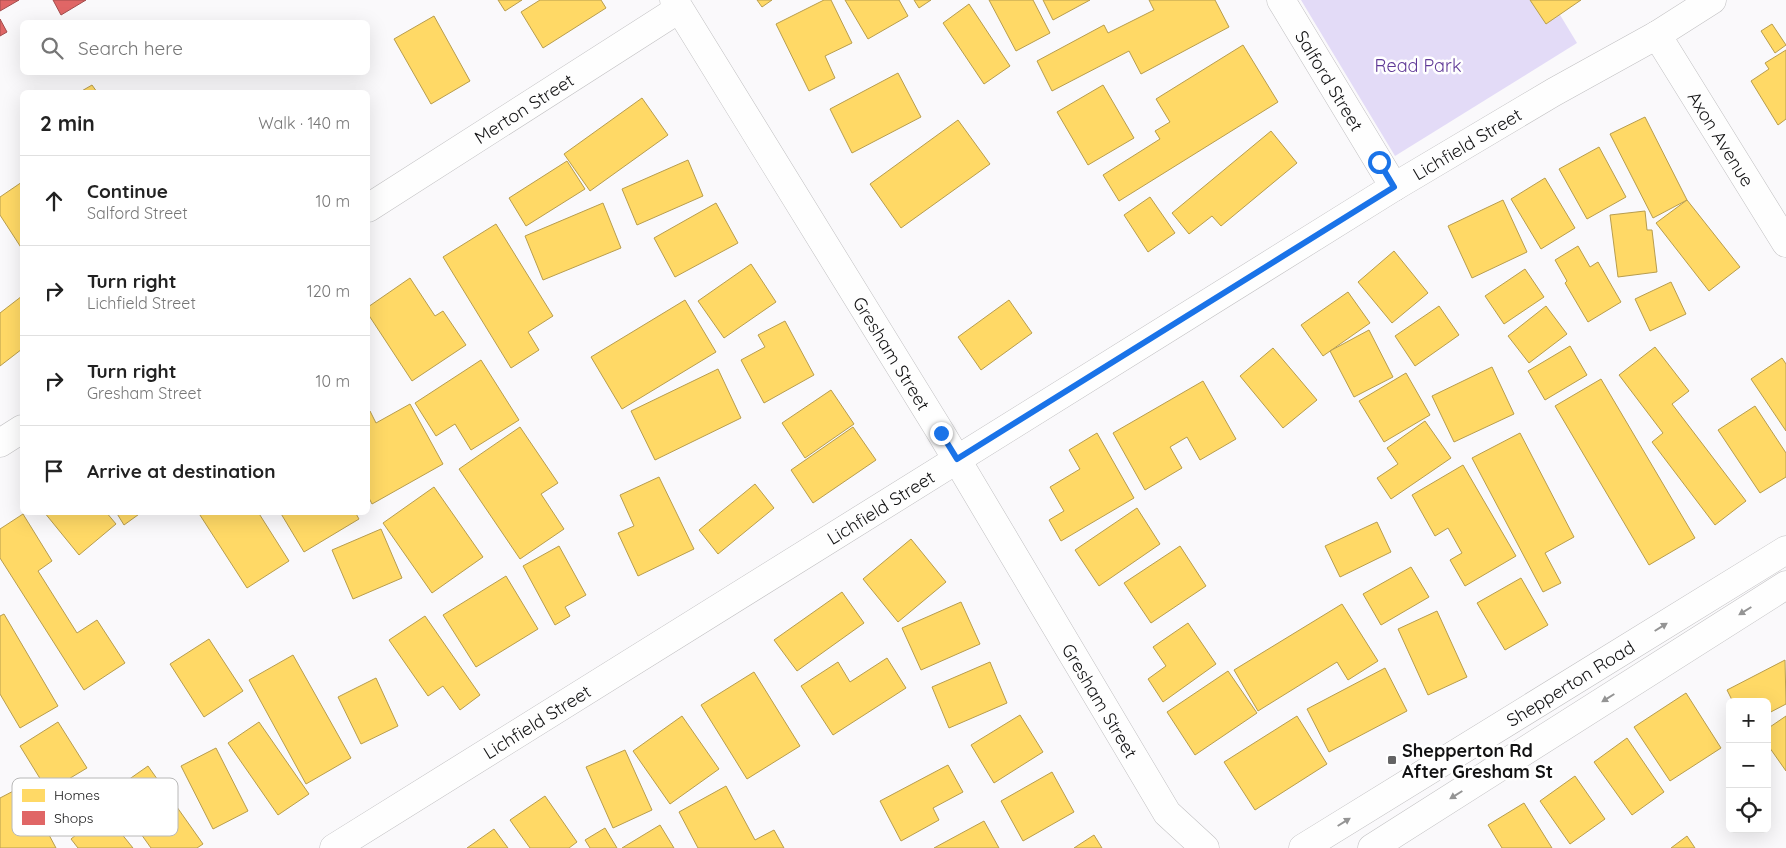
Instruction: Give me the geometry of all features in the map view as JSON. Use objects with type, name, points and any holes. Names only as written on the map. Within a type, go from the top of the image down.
[{"type":"main road","name":"Salford Street","points":[[1281,0],[1394,187]]},
{"type":"main road","name":"Lichfield Street","points":[[334,848],[1394,187],[1554,92],[1656,35],[1712,0]]},
{"type":"main road","name":"Merton Street","points":[[370,207],[677,4]]},
{"type":"main road","name":"Gresham Street","points":[[677,4],[957,459],[1167,813],[1176,848]]},
{"type":"main road","name":"Axon Avenue","points":[[1656,35],[1786,243]]},
{"type":"main road","points":[[0,443],[20,430]]},
{"type":"main road","name":"Shepperton Road","points":[[1303,848],[1786,550]]},
{"type":"main road","name":"Shepperton Road","points":[[1372,848],[1786,585]]},
{"type":"main road","name":"Gresham Street","points":[[1167,813],[1205,848]]},
{"type":"green space","name":"Read Park","points":[[1301,0],[1551,0],[1577,43],[1395,156]]},
{"type":"building: Homes","points":[[498,0],[522,0],[505,11]]},
{"type":"building: Homes","points":[[540,0],[601,0],[606,8],[543,48],[521,12]]},
{"type":"building: Homes","points":[[757,0],[772,0],[762,7]]},
{"type":"building: Homes","points":[[824,0],[831,0],[852,43],[825,56],[835,78],[809,91],[776,24]]},
{"type":"building: Homes","points":[[845,0],[899,0],[908,16],[868,39]]},
{"type":"building: Homes","points":[[914,0],[931,0],[919,8]]},
{"type":"building: Homes","points":[[989,0],[1033,0],[1050,33],[1016,51]]},
{"type":"building: Homes","points":[[1043,0],[1090,0],[1053,20]]},
{"type":"building: Homes","points":[[1149,0],[1215,0],[1229,27],[1141,74],[1129,51],[1052,91],[1037,61],[1104,25],[1108,33],[1154,10]]},
{"type":"building: Homes","points":[[1530,0],[1581,0],[1546,24]]},
{"type":"building: Homes","points":[[969,4],[1010,66],[984,84],[943,23]]},
{"type":"building: Homes","points":[[434,16],[470,81],[431,104],[394,39]]},
{"type":"building: Homes","points":[[1772,24],[1786,45],[1775,53],[1761,31]]},
{"type":"building: Homes","points":[[1243,45],[1278,102],[1119,201],[1103,175],[1160,139],[1155,131],[1170,122],[1156,99]]},
{"type":"building: Homes","points":[[1786,50],[1786,119],[1778,125],[1751,81],[1769,69],[1765,63]]},
{"type":"building: Homes","points":[[898,73],[921,117],[852,153],[830,109]]},
{"type":"building: Homes","points":[[92,85],[96,90],[83,90]]},
{"type":"building: Homes","points":[[1103,85],[1134,138],[1088,165],[1057,112]]},
{"type":"building: Homes","points":[[642,98],[668,135],[590,191],[564,154]]},
{"type":"building: Homes","points":[[1645,117],[1687,200],[1653,218],[1610,134]]},
{"type":"building: Homes","points":[[958,120],[990,164],[901,228],[870,184]]},
{"type":"building: Homes","points":[[1271,131],[1297,163],[1221,226],[1212,216],[1189,234],[1172,213]]},
{"type":"building: Homes","points":[[1599,147],[1626,197],[1587,219],[1559,169]]},
{"type":"building: Homes","points":[[688,160],[703,196],[637,225],[622,189]]},
{"type":"building: Homes","points":[[567,161],[585,189],[526,226],[509,198]]},
{"type":"building: Homes","points":[[1545,178],[1575,228],[1541,249],[1511,199]]},
{"type":"building: Homes","points":[[20,183],[20,246],[0,215],[0,197]]},
{"type":"building: Homes","points":[[1150,197],[1175,233],[1148,252],[1124,215]]},
{"type":"building: Homes","points":[[1503,200],[1527,252],[1472,278],[1448,226]]},
{"type":"building: Homes","points":[[1687,200],[1740,267],[1709,291],[1656,223]]},
{"type":"building: Homes","points":[[603,203],[621,248],[543,280],[525,236]]},
{"type":"building: Homes","points":[[716,203],[738,243],[675,277],[654,238]]},
{"type":"building: Homes","points":[[1645,211],[1647,230],[1652,230],[1657,272],[1618,277],[1610,215]]},
{"type":"building: Homes","points":[[496,224],[553,316],[528,332],[539,350],[511,368],[443,257]]},
{"type":"building: Homes","points":[[1578,246],[1590,267],[1598,262],[1621,302],[1588,322],[1565,283],[1567,281],[1555,260]]},
{"type":"building: Homes","points":[[1394,251],[1428,293],[1392,323],[1358,282]]},
{"type":"building: Homes","points":[[751,264],[776,302],[724,338],[698,301]]},
{"type":"building: Homes","points":[[1525,269],[1544,297],[1504,324],[1485,296]]},
{"type":"building: Homes","points":[[410,278],[435,316],[443,311],[466,345],[412,381],[370,317],[370,306]]},
{"type":"building: Homes","points":[[1671,282],[1686,314],[1650,331],[1635,299]]},
{"type":"building: Homes","points":[[1348,292],[1370,323],[1323,356],[1301,325]]},
{"type":"building: Homes","points":[[20,298],[20,351],[0,366],[0,313]]},
{"type":"building: Homes","points":[[685,300],[716,352],[622,409],[591,357]]},
{"type":"building: Homes","points":[[1009,300],[1032,333],[981,370],[958,337]]},
{"type":"building: Homes","points":[[1439,306],[1459,335],[1415,366],[1395,336]]},
{"type":"building: Homes","points":[[1546,306],[1567,334],[1529,363],[1508,336]]},
{"type":"building: Homes","points":[[785,321],[814,375],[764,403],[741,360],[765,347],[758,335]]},
{"type":"building: Homes","points":[[1369,330],[1393,377],[1354,397],[1330,351]]},
{"type":"building: Homes","points":[[1570,346],[1587,375],[1545,400],[1528,371]]},
{"type":"building: Homes","points":[[1655,347],[1689,391],[1672,404],[1746,501],[1715,525],[1652,442],[1663,433],[1619,375]]},
{"type":"building: Homes","points":[[1273,348],[1317,400],[1283,428],[1240,376]]},
{"type":"building: Homes","points":[[1782,358],[1786,364],[1786,431],[1751,379]]},
{"type":"building: Homes","points":[[481,360],[519,420],[471,450],[455,424],[436,436],[415,403]]},
{"type":"building: Homes","points":[[1492,367],[1514,414],[1454,442],[1432,396]]},
{"type":"building: Homes","points":[[718,369],[741,418],[655,460],[631,411]]},
{"type":"building: Homes","points":[[1406,373],[1430,415],[1384,442],[1359,401]]},
{"type":"building: Homes","points":[[1601,379],[1695,538],[1649,565],[1555,406]]},
{"type":"building: Homes","points":[[1203,381],[1236,439],[1200,460],[1187,437],[1170,447],[1182,468],[1145,490],[1113,433]]},
{"type":"building: Homes","points":[[831,390],[854,424],[805,458],[782,423]]},
{"type":"building: Homes","points":[[410,404],[443,464],[372,504],[370,500],[370,411],[376,423]]},
{"type":"building: Homes","points":[[1755,406],[1786,453],[1786,477],[1760,493],[1718,430]]},
{"type":"building: Homes","points":[[1425,421],[1451,458],[1391,499],[1377,478],[1398,464],[1387,448]]},
{"type":"building: Homes","points":[[520,427],[558,483],[541,494],[564,529],[520,559],[459,469]]},
{"type":"building: Homes","points":[[853,427],[876,460],[813,503],[791,470]]},
{"type":"building: Homes","points":[[1097,433],[1134,498],[1061,541],[1049,520],[1064,511],[1050,487],[1080,469],[1069,450]]},
{"type":"building: Homes","points":[[1520,433],[1574,537],[1545,553],[1561,583],[1543,592],[1472,458]]},
{"type":"building: Homes","points":[[1463,465],[1516,556],[1465,586],[1450,560],[1462,553],[1448,528],[1435,536],[1412,495]]},
{"type":"building: Homes","points":[[659,477],[694,549],[638,576],[618,533],[634,526],[620,495]]},
{"type":"building: Homes","points":[[755,484],[774,508],[718,554],[699,530]]},
{"type":"building: Homes","points":[[434,487],[483,557],[432,593],[383,523]]},
{"type":"building: Homes","points":[[1137,508],[1160,544],[1099,586],[1075,550]]},
{"type":"building: Homes","points":[[24,515],[52,561],[38,571],[77,633],[97,620],[125,663],[84,690],[0,558],[0,529]]},
{"type":"building: Homes","points":[[46,515],[108,515],[116,524],[79,555]]},
{"type":"building: Homes","points":[[118,515],[138,515],[124,525]]},
{"type":"building: Homes","points":[[200,515],[260,515],[289,561],[247,588]]},
{"type":"building: Homes","points":[[282,515],[357,515],[359,519],[304,552]]},
{"type":"building: Homes","points":[[1377,522],[1391,552],[1340,577],[1325,546]]},
{"type":"building: Homes","points":[[381,529],[402,578],[353,599],[332,550]]},
{"type":"building: Homes","points":[[911,539],[946,582],[898,622],[863,579]]},
{"type":"building: Homes","points":[[559,546],[586,595],[565,607],[570,616],[555,625],[523,566]]},
{"type":"building: Homes","points":[[1180,546],[1206,586],[1151,623],[1124,583]]},
{"type":"building: Homes","points":[[1411,567],[1429,597],[1381,625],[1363,594]]},
{"type":"building: Homes","points":[[506,576],[538,629],[476,667],[443,615]]},
{"type":"building: Homes","points":[[1521,578],[1548,625],[1505,650],[1477,603]]},
{"type":"building: Homes","points":[[842,592],[864,623],[797,671],[774,640]]},
{"type":"building: Homes","points":[[961,602],[980,644],[921,670],[902,628]]},
{"type":"building: Homes","points":[[1342,604],[1378,661],[1348,680],[1337,662],[1258,711],[1234,670]]},
{"type":"building: Homes","points":[[1437,611],[1467,677],[1428,695],[1398,629]]},
{"type":"building: Homes","points":[[4,614],[58,706],[20,728],[0,694],[0,616]]},
{"type":"building: Homes","points":[[425,616],[480,695],[460,710],[443,686],[428,696],[389,640]]},
{"type":"building: Homes","points":[[1188,623],[1216,664],[1163,702],[1148,679],[1166,666],[1153,647]]},
{"type":"building: Homes","points":[[209,639],[243,691],[204,717],[170,664]]},
{"type":"building: Homes","points":[[293,655],[351,758],[306,784],[249,680]]},
{"type":"building: Homes","points":[[887,658],[906,688],[833,735],[801,686],[838,662],[850,682]]},
{"type":"building: Homes","points":[[1785,660],[1786,704],[1771,712],[1771,698],[1731,698],[1727,690]]},
{"type":"building: Homes","points":[[990,662],[1007,703],[949,728],[932,687]]},
{"type":"building: Homes","points":[[1385,668],[1407,711],[1329,752],[1307,709]]},
{"type":"building: Homes","points":[[1228,671],[1257,713],[1195,755],[1167,712]]},
{"type":"building: Homes","points":[[754,672],[800,746],[747,779],[701,705]]},
{"type":"building: Homes","points":[[376,678],[398,726],[361,744],[338,697]]},
{"type":"building: Homes","points":[[1686,693],[1721,748],[1670,781],[1634,727]]},
{"type":"building: Homes","points":[[1020,715],[1043,752],[994,783],[971,745]]},
{"type":"building: Homes","points":[[682,716],[719,769],[670,804],[633,751]]},
{"type":"building: Homes","points":[[1297,716],[1327,764],[1255,810],[1224,762]]},
{"type":"building: Homes","points":[[1786,716],[1786,771],[1771,750],[1771,726]]},
{"type":"building: Homes","points":[[58,722],[87,768],[70,778],[40,778],[20,746]]},
{"type":"building: Homes","points":[[259,722],[309,794],[278,815],[228,743]]},
{"type":"building: Homes","points":[[1627,738],[1664,792],[1632,815],[1594,762]]},
{"type":"building: Homes","points":[[216,748],[248,811],[213,829],[181,766]]},
{"type":"building: Homes","points":[[625,750],[652,810],[613,828],[586,767]]},
{"type":"building: Homes","points":[[948,765],[963,792],[933,808],[939,820],[901,841],[880,801]]},
{"type":"building: Homes","points":[[148,766],[156,778],[131,778]]},
{"type":"building: Homes","points":[[1052,772],[1074,812],[1023,841],[1001,801]]},
{"type":"building: Homes","points":[[1575,776],[1605,819],[1570,844],[1540,801]]},
{"type":"building: Homes","points":[[726,786],[755,840],[774,830],[784,848],[698,848],[679,812]]},
{"type":"building: Homes","points":[[12,792],[12,836],[50,836],[56,848],[0,848],[0,798]]},
{"type":"building: Homes","points":[[545,796],[577,842],[569,848],[530,848],[510,820]]},
{"type":"building: Homes","points":[[1524,803],[1552,848],[1502,848],[1488,825]]},
{"type":"building: Homes","points":[[178,809],[203,844],[197,848],[151,848],[142,836],[178,836]]},
{"type":"building: Homes","points":[[984,821],[999,848],[934,848]]},
{"type":"building: Homes","points":[[660,825],[674,848],[622,848]]},
{"type":"building: Homes","points":[[605,828],[617,848],[590,848],[585,840]]},
{"type":"building: Homes","points":[[494,829],[508,848],[467,848]]},
{"type":"building: Homes","points":[[1094,835],[1102,848],[1074,848]]},
{"type":"building: Homes","points":[[75,836],[123,836],[133,848],[78,848],[71,839]]},
{"type":"building: Homes","points":[[1687,836],[1695,848],[1671,848]]},
{"type":"building: Shops","points":[[0,0],[19,0],[0,11]]},
{"type":"building: Shops","points":[[53,0],[86,0],[61,15]]},
{"type":"building: Shops","points":[[0,19],[7,32],[0,36]]},
{"type":"place","name":"Shepperton Rd After Gresham St","points":[[1392,760]]},
{"type":"route","points":[[941,433],[957,459],[1394,187],[1379,162]]}]
